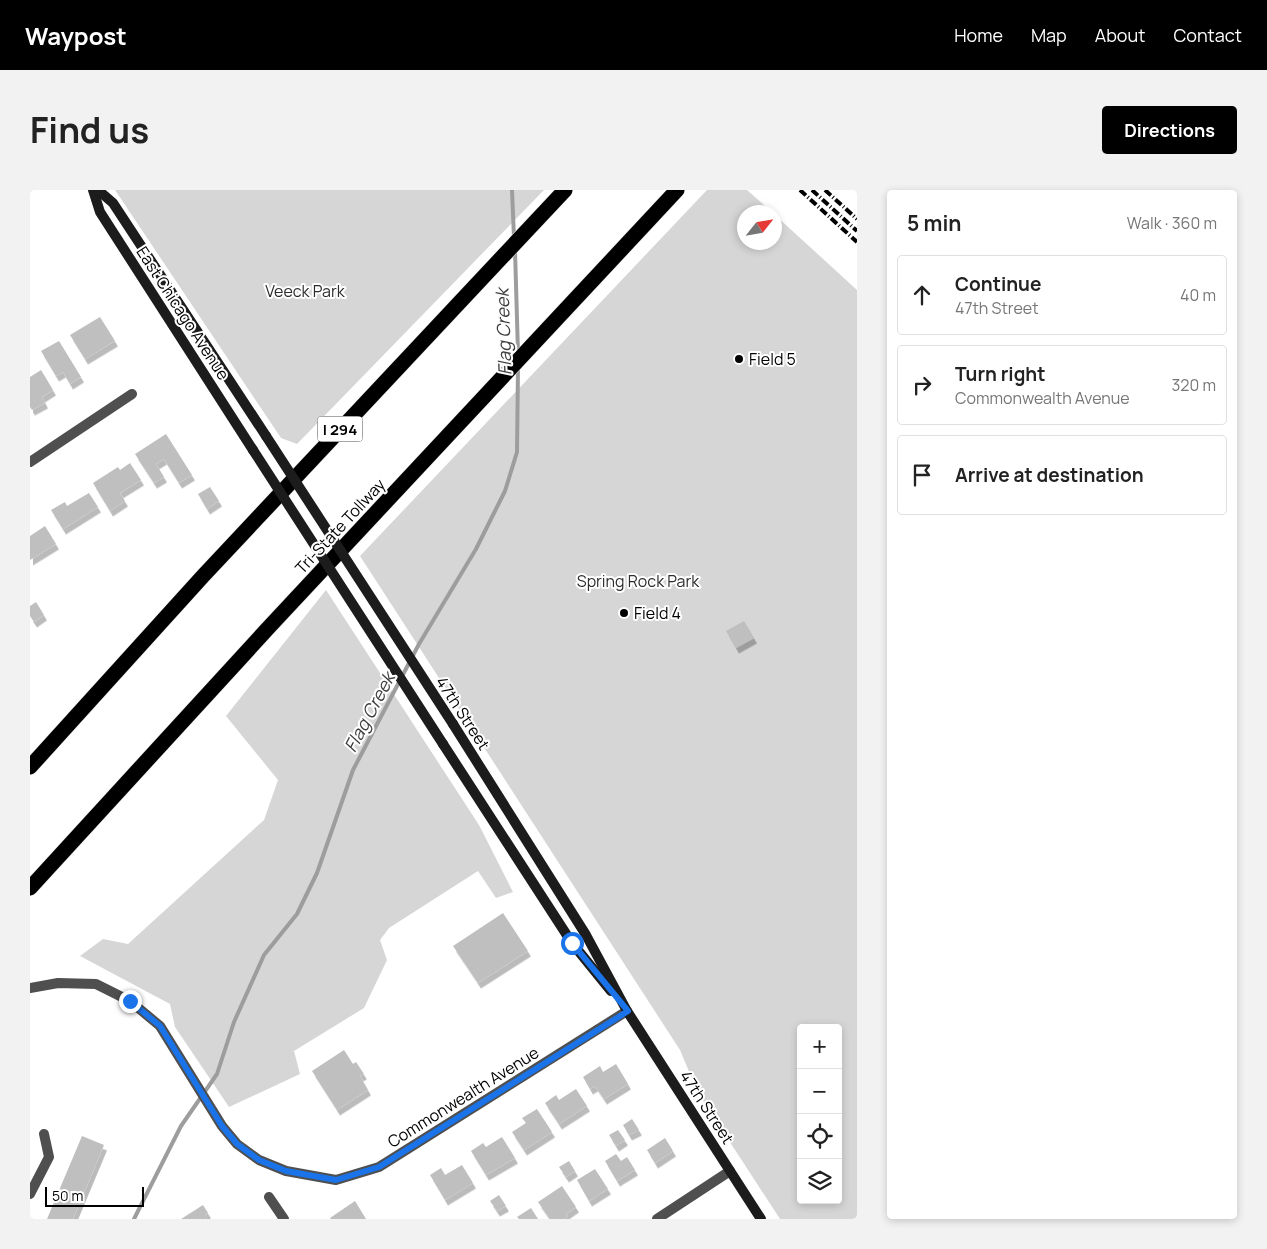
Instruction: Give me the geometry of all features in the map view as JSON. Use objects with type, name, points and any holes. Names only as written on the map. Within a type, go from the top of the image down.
[{"type":"highway","name":"I 294","points":[[30,767],[203,576],[565,190]]},
{"type":"highway","name":"Tri-State Tollway","points":[[30,888],[270,626],[491,392],[677,190]]},
{"type":"main road","name":"East Chicago Avenue","points":[[93,190],[100,212],[253,450]]},
{"type":"main road","name":"East Chicago Avenue","points":[[98,190],[113,203],[266,436]]},
{"type":"main road","name":"47th Street","points":[[266,436],[453,724],[586,935],[628,1011],[761,1219]]},
{"type":"main road","name":"47th Street","points":[[253,450],[572,943],[628,1011]]},
{"type":"street","points":[[30,462],[132,394]]},
{"type":"street","name":"Commonwealth Avenue","points":[[30,988],[58,983],[96,984],[130,1001],[160,1026],[222,1126],[237,1144],[259,1160],[286,1171],[336,1180],[379,1167],[628,1011]]},
{"type":"street","points":[[30,1194],[49,1157],[44,1134]]},
{"type":"street","points":[[657,1219],[730,1172]]},
{"type":"street","points":[[269,1197],[284,1219]]},
{"type":"green space","name":"Veeck Park","points":[[115,190],[544,190],[297,444],[281,438]]},
{"type":"green space","name":"Spring Rock Park","points":[[707,190],[747,190],[764,205],[737,205],[737,250],[782,250],[782,221],[857,290],[857,1219],[780,1219],[698,1093],[680,1050],[360,556]]},
{"type":"green space","points":[[326,590],[479,825],[513,892],[496,898],[478,871],[389,928],[380,940],[387,960],[364,1008],[294,1051],[300,1074],[229,1107],[175,1027],[170,1004],[80,956],[103,939],[128,944],[264,820],[278,780],[226,716]]},
{"type":"building","points":[[100,317],[115,341],[85,359],[70,335]]},
{"type":"building","points":[[59,341],[81,377],[70,384],[63,372],[56,376],[41,351]]},
{"type":"building","points":[[41,370],[53,390],[42,397],[45,403],[32,410],[30,407],[30,377]]},
{"type":"building","points":[[166,434],[192,475],[179,483],[164,459],[156,464],[164,477],[154,483],[135,454]]},
{"type":"building","points":[[130,463],[141,480],[120,493],[125,501],[110,511],[93,483],[118,467],[120,470]]},
{"type":"building","points":[[210,487],[219,501],[207,509],[198,494]]},
{"type":"building","points":[[89,493],[98,507],[63,529],[51,510],[65,502],[67,506]]},
{"type":"building","points":[[45,526],[56,544],[30,560],[30,536]]},
{"type":"building","points":[[36,602],[44,615],[34,622],[30,616],[30,606]]},
{"type":"building","points":[[744,621],[754,638],[736,648],[726,631]]},
{"type":"building","points":[[503,913],[528,951],[478,983],[453,946]]},
{"type":"building","points":[[344,1050],[353,1064],[356,1062],[364,1074],[360,1076],[368,1090],[337,1110],[312,1071]]},
{"type":"building","points":[[616,1064],[628,1084],[604,1099],[595,1086],[590,1089],[583,1077],[600,1066],[603,1072]]},
{"type":"building","points":[[576,1089],[587,1106],[559,1124],[545,1103],[556,1095],[559,1100]]},
{"type":"building","points":[[537,1109],[552,1132],[524,1150],[512,1132],[526,1123],[522,1118]]},
{"type":"building","points":[[632,1119],[639,1130],[629,1135],[623,1125]]},
{"type":"building","points":[[618,1130],[625,1140],[616,1146],[609,1135]]},
{"type":"building","points":[[82,1136],[104,1145],[73,1219],[47,1219]]},
{"type":"building","points":[[502,1137],[515,1158],[486,1175],[471,1151],[483,1143],[486,1147]]},
{"type":"building","points":[[665,1138],[673,1151],[655,1163],[647,1150]]},
{"type":"building","points":[[616,1154],[621,1161],[627,1157],[635,1170],[617,1181],[605,1161]]},
{"type":"building","points":[[569,1161],[575,1171],[566,1177],[559,1167]]},
{"type":"building","points":[[462,1165],[473,1183],[445,1200],[430,1175],[441,1168],[445,1175]]},
{"type":"building","points":[[595,1169],[608,1189],[589,1201],[577,1180]]},
{"type":"building","points":[[562,1186],[576,1207],[566,1214],[568,1217],[564,1219],[550,1219],[538,1202]]},
{"type":"building","points":[[499,1195],[506,1206],[497,1211],[490,1201]]},
{"type":"building","points":[[355,1201],[366,1219],[330,1218]]},
{"type":"building","points":[[203,1205],[208,1213],[205,1215],[207,1219],[181,1219]]},
{"type":"building","points":[[531,1208],[538,1219],[519,1219],[517,1217]]},
{"type":"waterway","name":"Flag Creek","points":[[512,190],[514,238]]},
{"type":"waterway","name":"Flag Creek","points":[[515,250],[518,353]]},
{"type":"waterway","name":"Flag Creek","points":[[134,1219],[181,1126],[217,1074],[234,1022],[264,955],[297,914],[317,873],[353,770],[419,644],[476,549],[505,491],[517,452],[518,367]]},
{"type":"railway","points":[[800,190],[857,242]]},
{"type":"railway","points":[[812,190],[857,231]]},
{"type":"railway","points":[[825,190],[857,219]]},
{"type":"place","name":"Field 5","points":[[739,359]]},
{"type":"place","name":"Field 4","points":[[624,613]]},
{"type":"route","points":[[130,1001],[160,1026],[222,1126],[237,1144],[259,1160],[286,1171],[336,1180],[379,1167],[628,1011],[572,943]]}]
